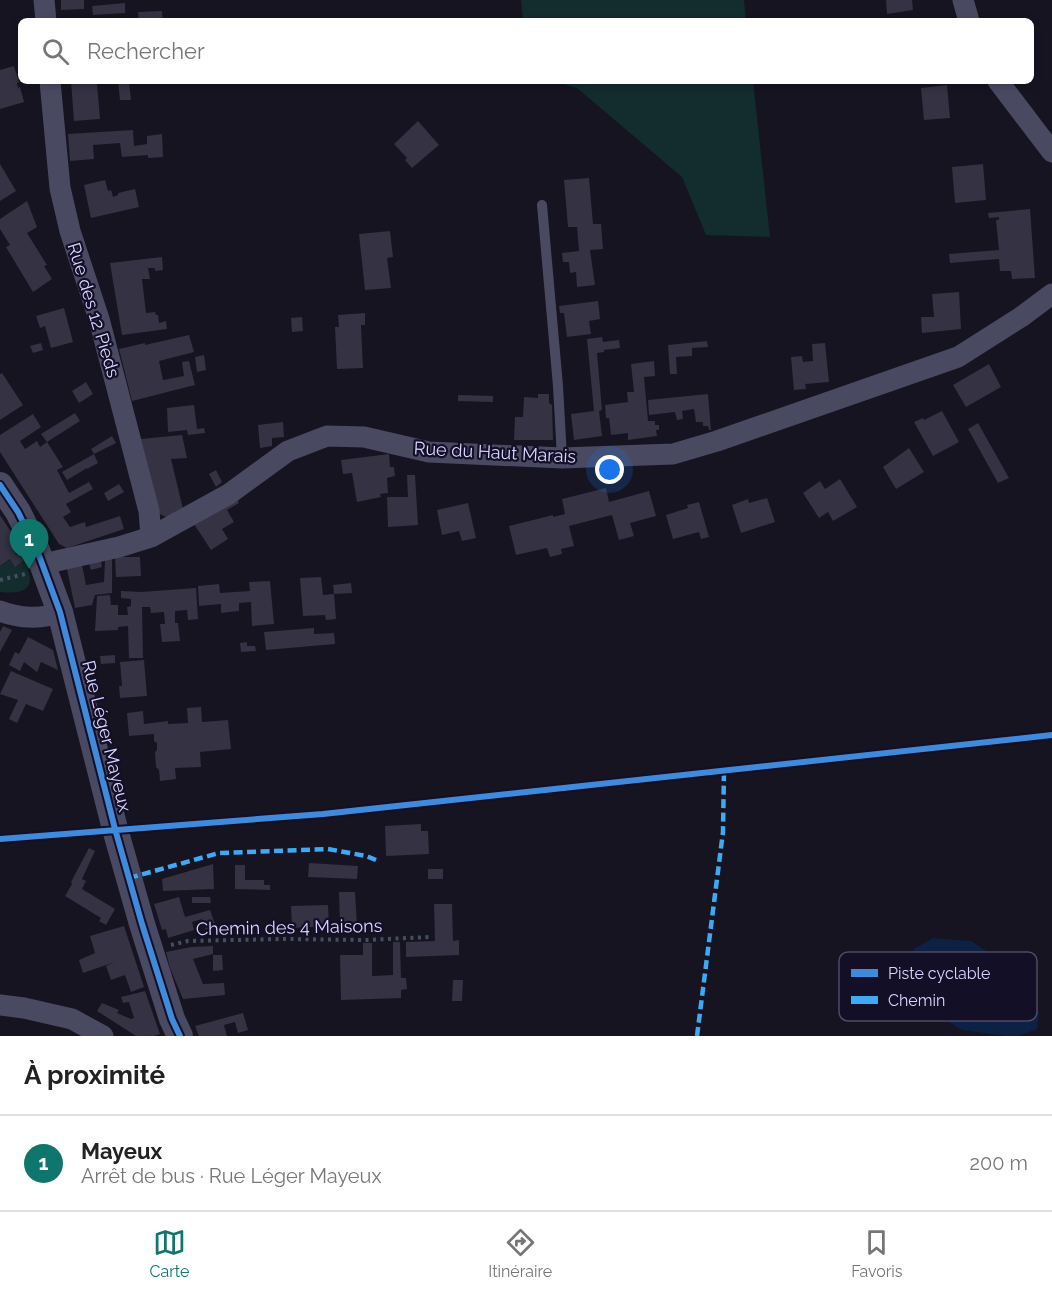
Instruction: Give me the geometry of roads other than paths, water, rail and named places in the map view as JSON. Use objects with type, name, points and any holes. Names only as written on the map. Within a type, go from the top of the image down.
[{"type":"street","points":[[44,0],[46,18]]},
{"type":"street","points":[[963,0],[968,18]]},
{"type":"street","name":"Rue des 12 Pieds","points":[[50,84],[60,188],[70,231],[99,319],[149,511],[151,537]]},
{"type":"street","points":[[1000,84],[1052,152]]},
{"type":"street","name":"Rue du Haut Marais","points":[[43,564],[119,547],[151,537],[229,494],[288,451],[327,436],[364,437],[429,452],[562,458],[673,454],[717,441],[958,357],[1021,317],[1052,294]]},
{"type":"street","name":"Rue Léger Mayeux","points":[[0,485],[38,549],[60,612],[115,829],[149,949],[172,1019],[180,1036]]},
{"type":"street","points":[[0,610],[12,616],[49,616],[60,612]]},
{"type":"street","points":[[0,1005],[72,1019],[103,1036]]},
{"type":"lane","points":[[542,205],[562,458]]},
{"type":"water","points":[[933,938],[971,941],[988,952],[912,952]]},
{"type":"water","points":[[1037,1009],[1039,1013],[1037,1029],[1018,1036],[962,1030],[947,1021],[1037,1021]]},
{"type":"place","name":"Mayeux","points":[[29,569]]}]
